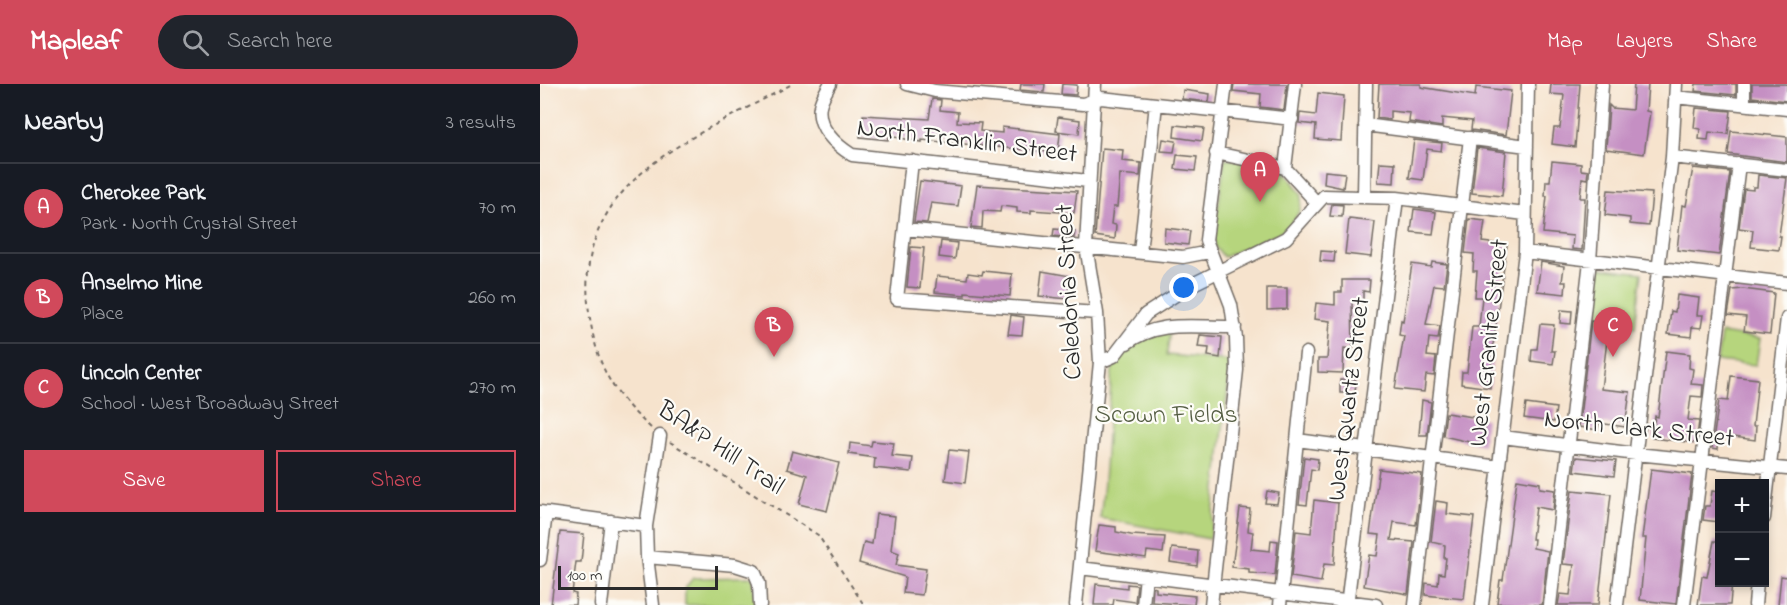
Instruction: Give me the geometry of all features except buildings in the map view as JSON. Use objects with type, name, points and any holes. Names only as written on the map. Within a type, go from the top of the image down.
[{"type":"street","name":"North Franklin Street","points":[[830,84],[820,106],[825,129],[836,145],[852,154],[1088,181]]},
{"type":"street","points":[[907,84],[935,91],[966,88],[1023,90],[1083,104],[1101,98],[1292,120]]},
{"type":"street","name":"Caledonia Street","points":[[1076,605],[1100,362],[1097,314],[1086,246],[1095,84]]},
{"type":"street","points":[[1211,605],[1237,370],[1235,327],[1229,298],[1209,252],[1206,230],[1226,84]]},
{"type":"street","points":[[1285,168],[1295,84]]},
{"type":"street","points":[[1364,195],[1366,84]]},
{"type":"street","name":"West Granite Street","points":[[1482,605],[1525,252],[1526,84]]},
{"type":"street","points":[[1550,605],[1590,261],[1602,84]]},
{"type":"street","points":[[1744,84],[1744,104]]},
{"type":"street","points":[[1617,605],[1672,157],[1676,90],[1744,104],[1787,109]]},
{"type":"street","points":[[1140,252],[1156,104]]},
{"type":"street","points":[[1365,125],[1527,146]]},
{"type":"street","points":[[1415,605],[1470,138]]},
{"type":"street","points":[[1216,153],[1285,168],[1316,202]]},
{"type":"street","points":[[1672,157],[1787,170]]},
{"type":"street","points":[[912,161],[897,299],[1097,314]]},
{"type":"street","points":[[1684,605],[1739,164]]},
{"type":"street","points":[[1124,346],[1146,314],[1218,271],[1286,238],[1298,228],[1316,202],[1329,195],[1397,198],[1525,214]]},
{"type":"street","name":"West Quartz Street","points":[[1347,603],[1397,198]]},
{"type":"street","points":[[905,229],[1183,257],[1209,252]]},
{"type":"street","points":[[1525,252],[1787,284]]},
{"type":"street","points":[[1769,479],[1787,318]]},
{"type":"street","points":[[1100,362],[1114,356],[1139,334],[1157,327],[1235,327]]},
{"type":"street","points":[[1280,599],[1306,353]]},
{"type":"street","points":[[653,605],[646,526],[660,436]]},
{"type":"street","name":"North Clark Street","points":[[1503,436],[1636,454],[1787,469]]},
{"type":"street","points":[[1297,440],[1499,467]]},
{"type":"street","points":[[540,560],[543,513],[646,526]]},
{"type":"street","points":[[601,605],[611,522]]},
{"type":"street","points":[[647,557],[735,565],[754,571],[759,583],[760,605]]},
{"type":"street","points":[[1080,568],[1214,584],[1280,599],[1376,605]]},
{"type":"street","points":[[1143,605],[1146,576]]},
{"type":"street","points":[[1755,605],[1757,587]]},
{"type":"path","name":"BA&P Hill Trail","points":[[792,84],[708,127],[643,169],[611,206],[592,248],[587,300],[595,346],[604,372],[623,403],[660,436],[818,535],[864,605]]},
{"type":"green space","points":[[1225,158],[1284,170],[1302,195],[1300,209],[1290,228],[1224,257],[1215,247],[1214,239]]},
{"type":"green space","points":[[1594,267],[1642,273],[1635,327],[1588,321]]},
{"type":"green space","name":"Scown Fields","points":[[1170,329],[1167,355],[1231,361],[1210,539],[1100,518],[1113,368],[1131,344],[1145,336]]},
{"type":"green space","points":[[1721,333],[1760,339],[1756,365],[1717,361]]},
{"type":"green space","points":[[753,577],[756,605],[685,605],[685,588],[693,578]]},
{"type":"place","name":"Cherokee Park","points":[[1260,202]]},
{"type":"place","name":"Anselmo Mine","points":[[774,357]]},
{"type":"place","name":"Lincoln Center","points":[[1613,357]]}]
